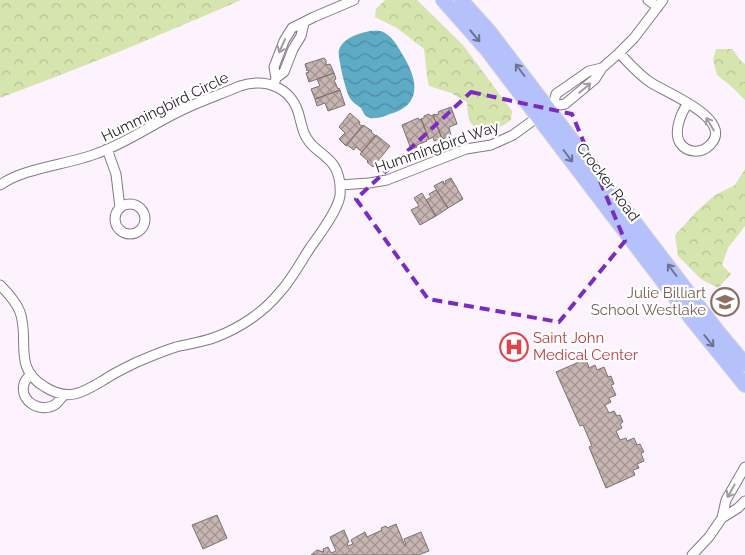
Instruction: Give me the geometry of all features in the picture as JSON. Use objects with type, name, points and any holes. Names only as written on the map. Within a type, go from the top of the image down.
[{"type":"main road","name":"Crocker Road","points":[[443,0],[487,50],[547,111],[745,364]]},
{"type":"main road","name":"Crocker Road","points":[[462,0],[489,31],[547,111],[700,330],[745,385]]},
{"type":"street","points":[[0,285],[10,295],[20,312],[23,326],[23,356],[25,364],[40,384],[58,394],[64,395],[83,392],[136,362],[232,330],[268,305],[284,288],[333,213],[340,197],[339,177],[334,166],[308,140],[293,100],[275,82],[284,72],[293,49],[301,36],[304,23],[354,0]]},
{"type":"street","points":[[648,0],[660,3]]},
{"type":"street","name":"Hummingbird Way","points":[[340,185],[387,180],[466,150],[499,143],[547,111],[565,104],[595,79],[602,68],[634,38],[660,3]]},
{"type":"street","points":[[619,53],[646,80],[688,103],[706,116],[712,123],[715,137],[713,142],[701,151],[696,152],[684,147],[678,139],[681,116],[688,103]]},
{"type":"street","name":"Hummingbird Circle","points":[[0,185],[20,175],[108,150],[183,110],[240,86],[259,82],[275,82]]},
{"type":"street","points":[[108,150],[116,174],[120,208]]},
{"type":"street","points":[[31,374],[24,382],[24,389],[26,398],[32,405],[46,408],[55,404],[64,395]]},
{"type":"street","points":[[722,518],[726,500],[745,467]]},
{"type":"street","points":[[692,555],[722,518],[745,501]]},
{"type":"highlighted area","points":[[471,92],[572,114],[625,241],[559,322],[428,299],[356,199]]},
{"type":"green space","points":[[0,0],[241,0],[121,51],[0,98]]},
{"type":"green space","points":[[385,0],[417,0],[463,45],[512,111],[511,120],[496,129],[485,131],[475,128],[468,116],[467,102],[451,93],[429,86],[424,49],[397,28],[375,17],[376,9]]},
{"type":"green space","points":[[716,49],[732,49],[745,64],[745,100],[717,75],[713,60]]},
{"type":"green space","points":[[745,169],[745,226],[728,248],[722,265],[731,274],[718,288],[701,279],[678,256],[675,235],[715,195],[735,185]]},
{"type":"water","points":[[370,31],[383,32],[394,41],[409,66],[414,83],[414,91],[408,105],[379,118],[366,116],[348,95],[339,53],[341,46],[348,39]]},
{"type":"building","points":[[324,58],[326,65],[330,64],[334,73],[309,82],[306,73],[309,72],[305,64]]},
{"type":"building","points":[[334,73],[336,79],[334,80],[340,90],[315,99],[311,89],[320,86],[317,79]]},
{"type":"building","points":[[340,90],[345,105],[328,111],[325,103],[317,106],[315,99]]},
{"type":"building","points":[[451,107],[457,124],[449,127],[451,136],[442,139],[433,115],[439,114],[438,112]]},
{"type":"building","points":[[350,113],[360,122],[359,124],[363,125],[346,146],[339,139],[345,133],[339,127]]},
{"type":"building","points":[[429,114],[430,116],[433,115],[442,138],[434,141],[433,137],[429,139],[421,119]]},
{"type":"building","points":[[418,118],[419,120],[421,119],[429,139],[411,149],[402,125]]},
{"type":"building","points":[[363,125],[376,136],[362,152],[356,147],[354,150],[347,145]]},
{"type":"building","points":[[376,135],[390,146],[373,167],[360,154]]},
{"type":"building","points":[[451,178],[463,199],[448,208],[434,186],[443,181],[444,184],[446,183],[445,181]]},
{"type":"building","points":[[436,190],[448,208],[436,216],[426,200],[431,197],[429,194]]},
{"type":"building","points":[[422,193],[436,216],[420,225],[411,210],[419,206],[414,198]]},
{"type":"building","points":[[586,359],[589,368],[595,365],[597,370],[604,367],[608,377],[611,376],[614,384],[611,385],[616,395],[609,398],[611,402],[605,405],[609,413],[614,411],[617,416],[620,415],[623,422],[620,424],[622,428],[616,431],[620,440],[626,438],[627,441],[634,438],[637,445],[640,444],[644,452],[641,453],[644,461],[637,464],[639,468],[633,470],[635,475],[606,488],[589,447],[592,446],[583,425],[580,426],[556,372]]},
{"type":"building","points":[[217,515],[227,538],[203,549],[192,525]]},
{"type":"building","points":[[396,524],[405,546],[404,539],[421,532],[429,551],[418,555],[311,555],[317,550],[324,552],[323,549],[328,547],[331,553],[336,551],[330,537],[344,530],[349,542],[347,543],[348,546],[353,544],[351,540],[365,532],[367,537],[382,530],[381,528],[386,526],[387,528]]},
{"type":"place","name":"Julie Billiart School Westlake","points":[[725,302]]},
{"type":"place","name":"Saint John Medical Center","points":[[514,347]]}]
